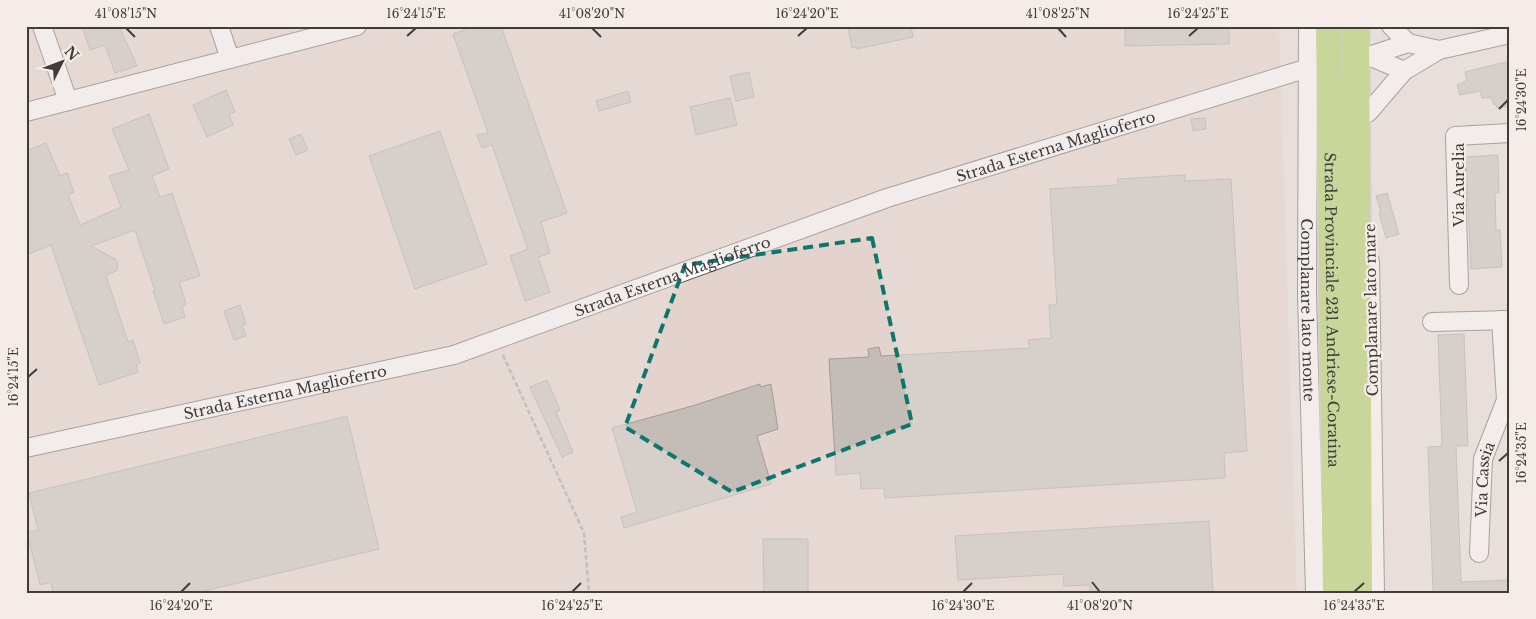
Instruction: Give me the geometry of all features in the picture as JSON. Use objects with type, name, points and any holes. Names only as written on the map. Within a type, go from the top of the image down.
[{"type":"highway","name":"Strada Provinciale 231 Andriese-Coratina","points":[[1329,26],[1336,593]]},
{"type":"highway","name":"Strada Provinciale 231 Andriese-Coratina","points":[[1356,26],[1359,593]]},
{"type":"street","points":[[42,26],[68,101]]},
{"type":"street","points":[[219,26],[230,59]]},
{"type":"street","points":[[26,112],[357,26]]},
{"type":"street","name":"Complanare lato monte","points":[[1308,26],[1307,294],[1315,593]]},
{"type":"street","name":"Complanare lato mare","points":[[1369,26],[1368,113],[1375,593]]},
{"type":"street","points":[[1391,26],[1408,42],[1439,50]]},
{"type":"street","points":[[1368,113],[1404,71],[1439,50],[1492,32],[1510,34]]},
{"type":"street","points":[[1369,56],[1408,42]]},
{"type":"street","points":[[1369,56],[1404,71]]},
{"type":"street","name":"Strada Esterna Maglioferro","points":[[26,448],[454,355],[887,198],[1308,68]]},
{"type":"street","name":"Via Aurelia","points":[[1459,285],[1456,136],[1510,133]]},
{"type":"street","name":"Via Cassia","points":[[1432,322],[1506,320],[1508,400],[1483,459],[1479,553]]},
{"type":"path","points":[[496,340],[584,533],[588,593]]},
{"type":"highlighted area","points":[[872,238],[912,424],[732,492],[625,427],[685,265]]},
{"type":"shaded area","points":[[26,26],[1279,26],[1297,593],[26,593]]},
{"type":"building","points":[[82,26],[119,26],[137,66],[115,73],[105,45],[90,50]]},
{"type":"building","points":[[474,26],[501,26],[567,213],[541,222],[550,253],[538,257],[550,292],[525,301],[510,256],[528,249],[492,145],[482,148],[477,135],[488,133],[453,34]]},
{"type":"building","points":[[848,26],[911,26],[913,37],[857,49],[856,47],[852,48]]},
{"type":"building","points":[[1125,26],[1229,26],[1229,44],[1125,46]]},
{"type":"building","points":[[1510,61],[1510,106],[1497,108],[1491,97],[1482,98],[1480,91],[1460,95],[1457,85],[1467,81],[1465,72]]},
{"type":"building","points":[[749,72],[754,97],[736,101],[730,76]]},
{"type":"building","points":[[226,90],[235,112],[229,115],[233,125],[207,137],[193,105]]},
{"type":"building","points":[[628,91],[631,102],[599,111],[596,101]]},
{"type":"building","points":[[730,98],[737,125],[696,135],[690,107]]},
{"type":"building","points":[[149,114],[169,169],[152,176],[160,197],[172,193],[200,276],[179,282],[186,304],[182,307],[185,317],[164,324],[135,230],[91,246],[115,259],[118,263],[117,270],[106,276],[128,342],[133,340],[140,363],[136,365],[138,372],[99,385],[51,245],[26,255],[26,151],[46,143],[60,176],[67,173],[74,192],[68,195],[80,225],[121,207],[109,176],[129,170],[112,129]]},
{"type":"building","points":[[1205,118],[1206,129],[1193,131],[1191,119]]},
{"type":"building","points":[[440,131],[487,264],[415,289],[369,156]]},
{"type":"building","points":[[301,134],[308,150],[296,155],[289,139]]},
{"type":"building","points":[[1498,155],[1499,193],[1495,193],[1496,230],[1500,230],[1502,267],[1471,269],[1466,157]]},
{"type":"building","points":[[1185,175],[1185,181],[1231,179],[1247,451],[1224,453],[1225,478],[885,498],[884,488],[861,489],[860,473],[836,475],[829,359],[869,357],[868,349],[879,347],[881,356],[1030,348],[1028,340],[1051,338],[1049,305],[1057,305],[1050,189],[1118,185],[1117,179]]},
{"type":"building","points":[[1387,193],[1399,234],[1386,238],[1376,196]]},
{"type":"building","points":[[240,305],[246,324],[242,325],[246,336],[234,340],[224,311]]},
{"type":"building","points":[[1464,334],[1468,446],[1456,446],[1461,582],[1510,580],[1510,593],[1433,593],[1428,447],[1442,446],[1438,335]]},
{"type":"building","points":[[547,380],[560,410],[556,412],[573,452],[562,457],[530,387]]},
{"type":"building","points":[[760,384],[760,387],[771,384],[778,429],[757,436],[771,484],[624,528],[621,517],[637,512],[612,428],[692,406]]},
{"type":"building","points":[[347,416],[379,549],[196,593],[53,593],[51,582],[40,585],[27,533],[38,530],[29,493]]},
{"type":"building","points":[[1209,521],[1213,593],[1090,593],[1090,585],[1064,586],[1063,574],[958,580],[955,536]]},
{"type":"building","points":[[763,539],[808,539],[808,593],[764,593]]}]
